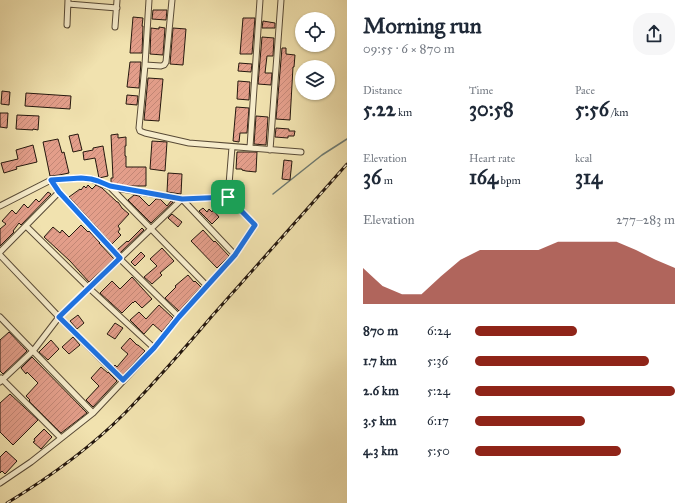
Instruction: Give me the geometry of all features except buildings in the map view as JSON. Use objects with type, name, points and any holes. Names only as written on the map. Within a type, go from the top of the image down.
[{"type":"street","points":[[115,27],[117,0]]},
{"type":"street","points":[[148,0],[140,131],[189,143],[301,152]]},
{"type":"street","points":[[145,65],[161,66],[166,62],[172,0]]},
{"type":"street","points":[[250,147],[260,0]]},
{"type":"street","points":[[270,150],[282,0]]},
{"type":"street","points":[[67,26],[68,2],[116,8]]},
{"type":"street","points":[[228,197],[232,147]]},
{"type":"street","points":[[0,206],[51,180],[86,178],[110,186],[182,199],[228,197],[255,225],[235,255],[179,317],[154,348],[94,413],[31,462],[0,483]]},
{"type":"street","points":[[51,180],[59,192],[120,258],[179,317]]},
{"type":"street","points":[[110,186],[207,286]]},
{"type":"street","points":[[0,252],[59,192]]},
{"type":"street","points":[[61,438],[1,380],[33,351],[59,317],[182,199]]},
{"type":"street","points":[[182,199],[235,255]]},
{"type":"street","points":[[26,226],[89,288],[154,348]]},
{"type":"street","points":[[0,255],[59,317],[123,380]]},
{"type":"street","points":[[0,317],[94,413]]},
{"type":"waterway","points":[[273,194],[322,155],[347,139]]},
{"type":"railway","points":[[7,503],[39,483],[84,450],[112,426],[169,365],[347,164]]},
{"type":"route","points":[[81,178],[91,179],[110,186],[182,199],[228,197],[255,225],[235,255],[179,317],[154,348],[123,380],[59,317],[120,258],[59,192],[51,180],[81,178]]}]
